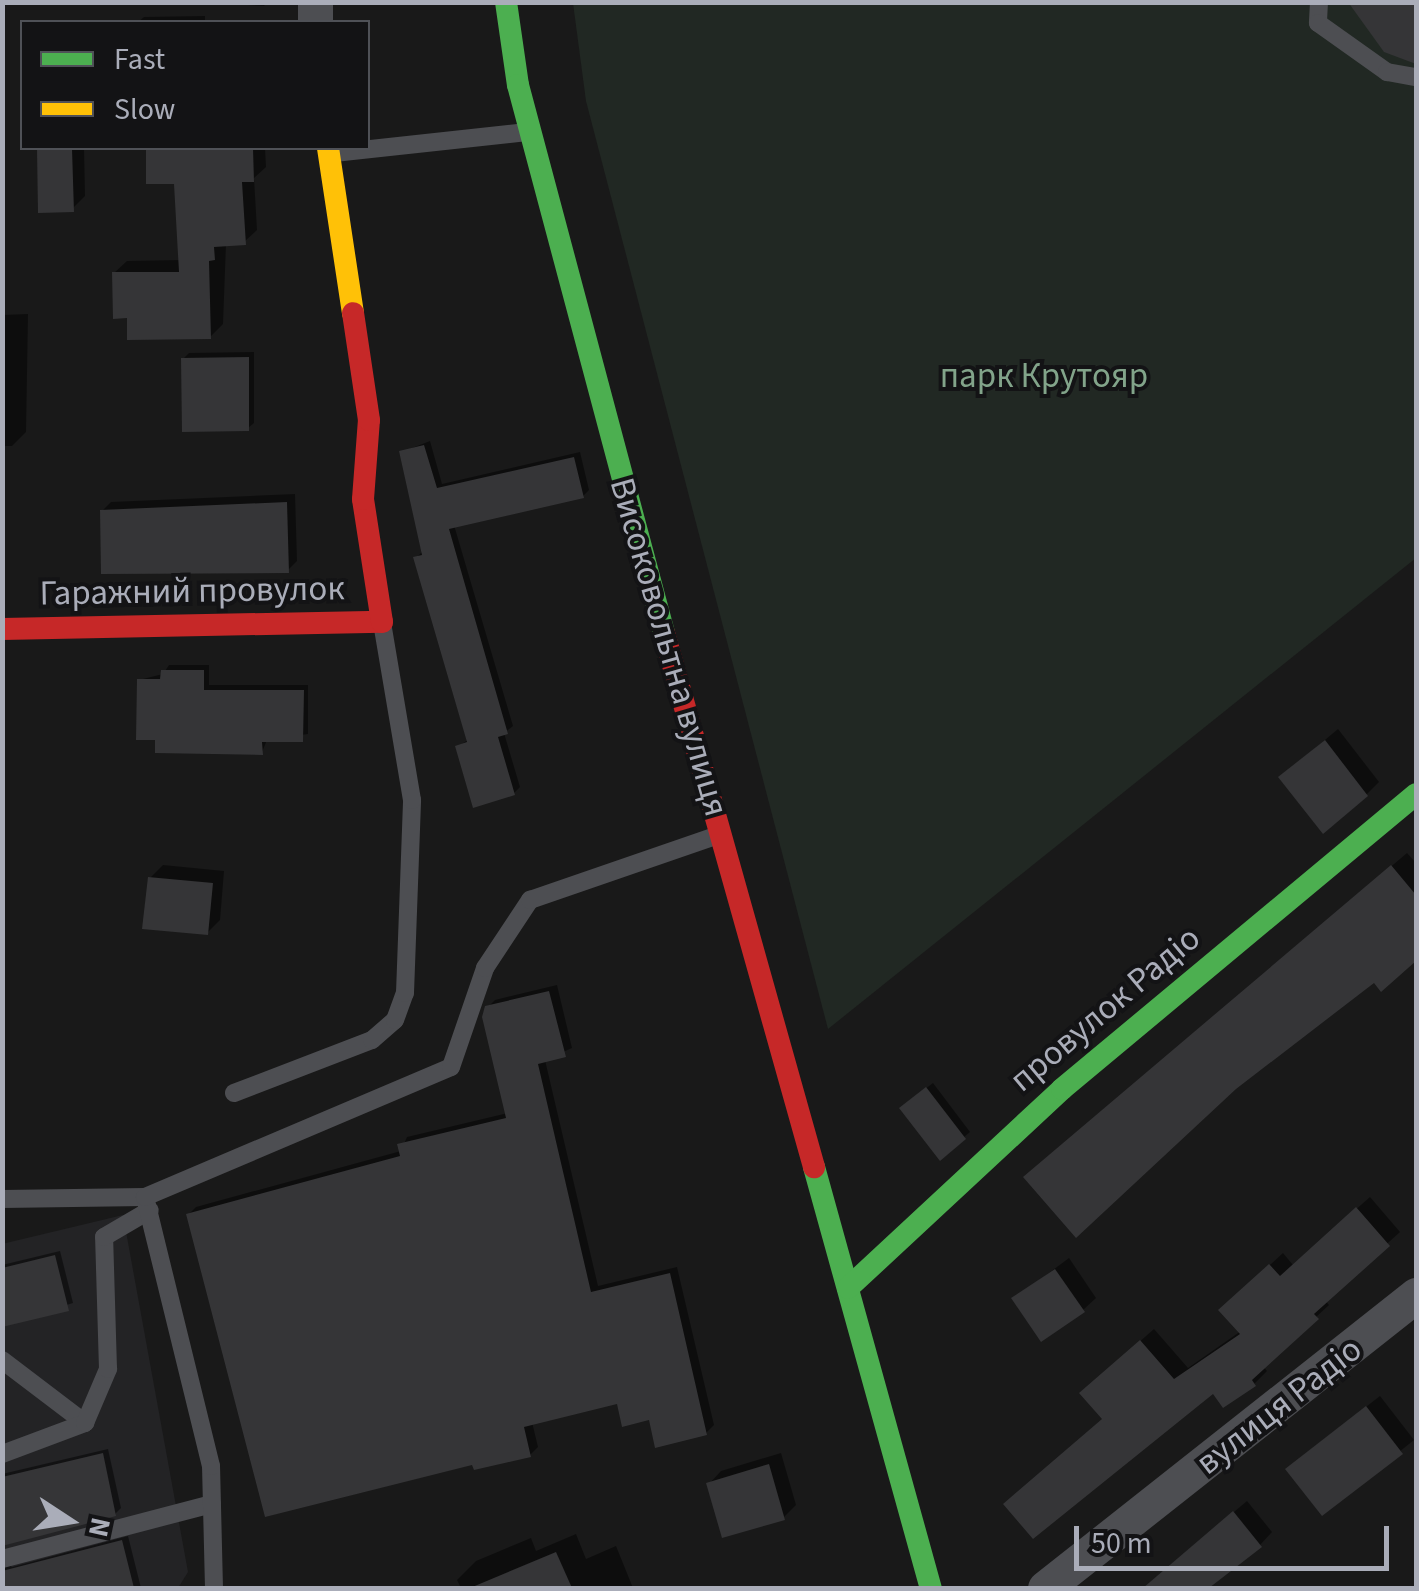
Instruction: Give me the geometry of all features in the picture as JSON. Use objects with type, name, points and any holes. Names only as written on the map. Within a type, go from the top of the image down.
[{"type":"main road","name":"Високовольтна вулиця","points":[[506,2],[530,132],[931,1588]]},
{"type":"main road","points":[[328,150],[370,420],[364,499],[382,622]]},
{"type":"main road","name":"Гаражний провулок","points":[[2,629],[382,622]]},
{"type":"main road","name":"провулок Радіо","points":[[848,1288],[1062,1089],[1416,794]]},
{"type":"street","name":"вулиця Радіо","points":[[1045,1588],[1416,1295]]},
{"type":"lane","points":[[1319,2],[1318,22],[1387,72],[1416,77]]},
{"type":"lane","points":[[370,146],[530,132]]},
{"type":"lane","points":[[234,1093],[372,1040],[395,1020],[406,992],[412,800],[382,622]]},
{"type":"lane","points":[[2,1454],[85,1423],[108,1368],[104,1236],[148,1204],[451,1067],[485,968],[530,900],[721,834]]},
{"type":"lane","points":[[2,1200],[148,1204]]},
{"type":"lane","points":[[148,1204],[212,1466],[214,1588]]},
{"type":"lane","points":[[2,1360],[85,1423]]},
{"type":"lane","points":[[2,1559],[212,1504]]},
{"type":"shaded area","points":[[123,1215],[188,1572],[178,1588],[3,1588],[2,1244]]},
{"type":"green space","name":"парк Крутояр","points":[[573,3],[1416,3],[1416,558],[828,1029],[586,101]]},
{"type":"building","points":[[1348,2],[1416,2],[1416,64],[1384,52]]},
{"type":"building","points":[[37,150],[72,150],[74,212],[38,213]]},
{"type":"building","points":[[146,150],[253,150],[254,182],[242,182],[246,245],[214,247],[215,260],[209,261],[211,339],[127,340],[127,318],[113,319],[112,272],[179,272],[174,184],[146,184]]},
{"type":"building","points":[[249,357],[249,431],[182,432],[181,358]]},
{"type":"building","points":[[424,445],[437,488],[574,457],[584,498],[449,529],[508,734],[498,737],[515,795],[473,808],[455,746],[467,742],[413,557],[422,555],[399,451]]},
{"type":"building","points":[[287,502],[289,573],[101,574],[100,510]]},
{"type":"building","points":[[161,670],[204,670],[204,690],[304,690],[303,742],[262,742],[263,755],[155,753],[155,740],[136,740],[137,679],[160,679]]},
{"type":"building","points":[[1325,740],[1368,796],[1323,834],[1278,777]]},
{"type":"building","points":[[1391,865],[1416,895],[1416,961],[1381,992],[1374,983],[1236,1089],[1076,1238],[1023,1177]]},
{"type":"building","points":[[148,877],[213,883],[208,935],[142,929]]},
{"type":"building","points":[[549,991],[566,1057],[538,1064],[591,1292],[670,1273],[707,1435],[655,1448],[649,1420],[622,1427],[617,1404],[524,1427],[531,1457],[474,1470],[472,1465],[265,1517],[186,1214],[400,1156],[397,1144],[506,1118],[482,1017],[485,1006]]},
{"type":"building","points":[[926,1087],[966,1139],[940,1161],[899,1108]]},
{"type":"building","points":[[1356,1207],[1390,1246],[1314,1314],[1319,1319],[1252,1380],[1256,1386],[1223,1408],[1213,1394],[1033,1539],[1003,1504],[1102,1419],[1079,1393],[1140,1340],[1174,1379],[1240,1334],[1218,1310],[1269,1264],[1280,1276]]},
{"type":"building","points":[[55,1255],[69,1311],[2,1327],[2,1268]]},
{"type":"building","points":[[1055,1269],[1085,1312],[1041,1342],[1011,1298]]},
{"type":"building","points":[[1366,1406],[1403,1454],[1322,1516],[1285,1469]]},
{"type":"building","points":[[103,1453],[116,1516],[2,1546],[2,1477]]},
{"type":"building","points":[[769,1464],[785,1520],[722,1538],[706,1483]]},
{"type":"building","points":[[1233,1511],[1262,1547],[1209,1588],[1143,1588]]},
{"type":"building","points":[[122,1540],[134,1588],[2,1588],[2,1571]]},
{"type":"building","points":[[556,1552],[572,1588],[470,1588]]},
{"type":"traffic: fast","points":[[506,2],[518,85],[664,633]]},
{"type":"traffic: fast","points":[[848,1288],[1062,1089],[1416,794]]},
{"type":"traffic: fast","points":[[814,1167],[931,1588]]},
{"type":"traffic: slow","points":[[328,150],[353,313]]},
{"type":"traffic: jam","points":[[2,629],[382,622],[363,499],[369,420],[353,313]]},
{"type":"traffic: jam","points":[[664,633],[814,1167]]}]
